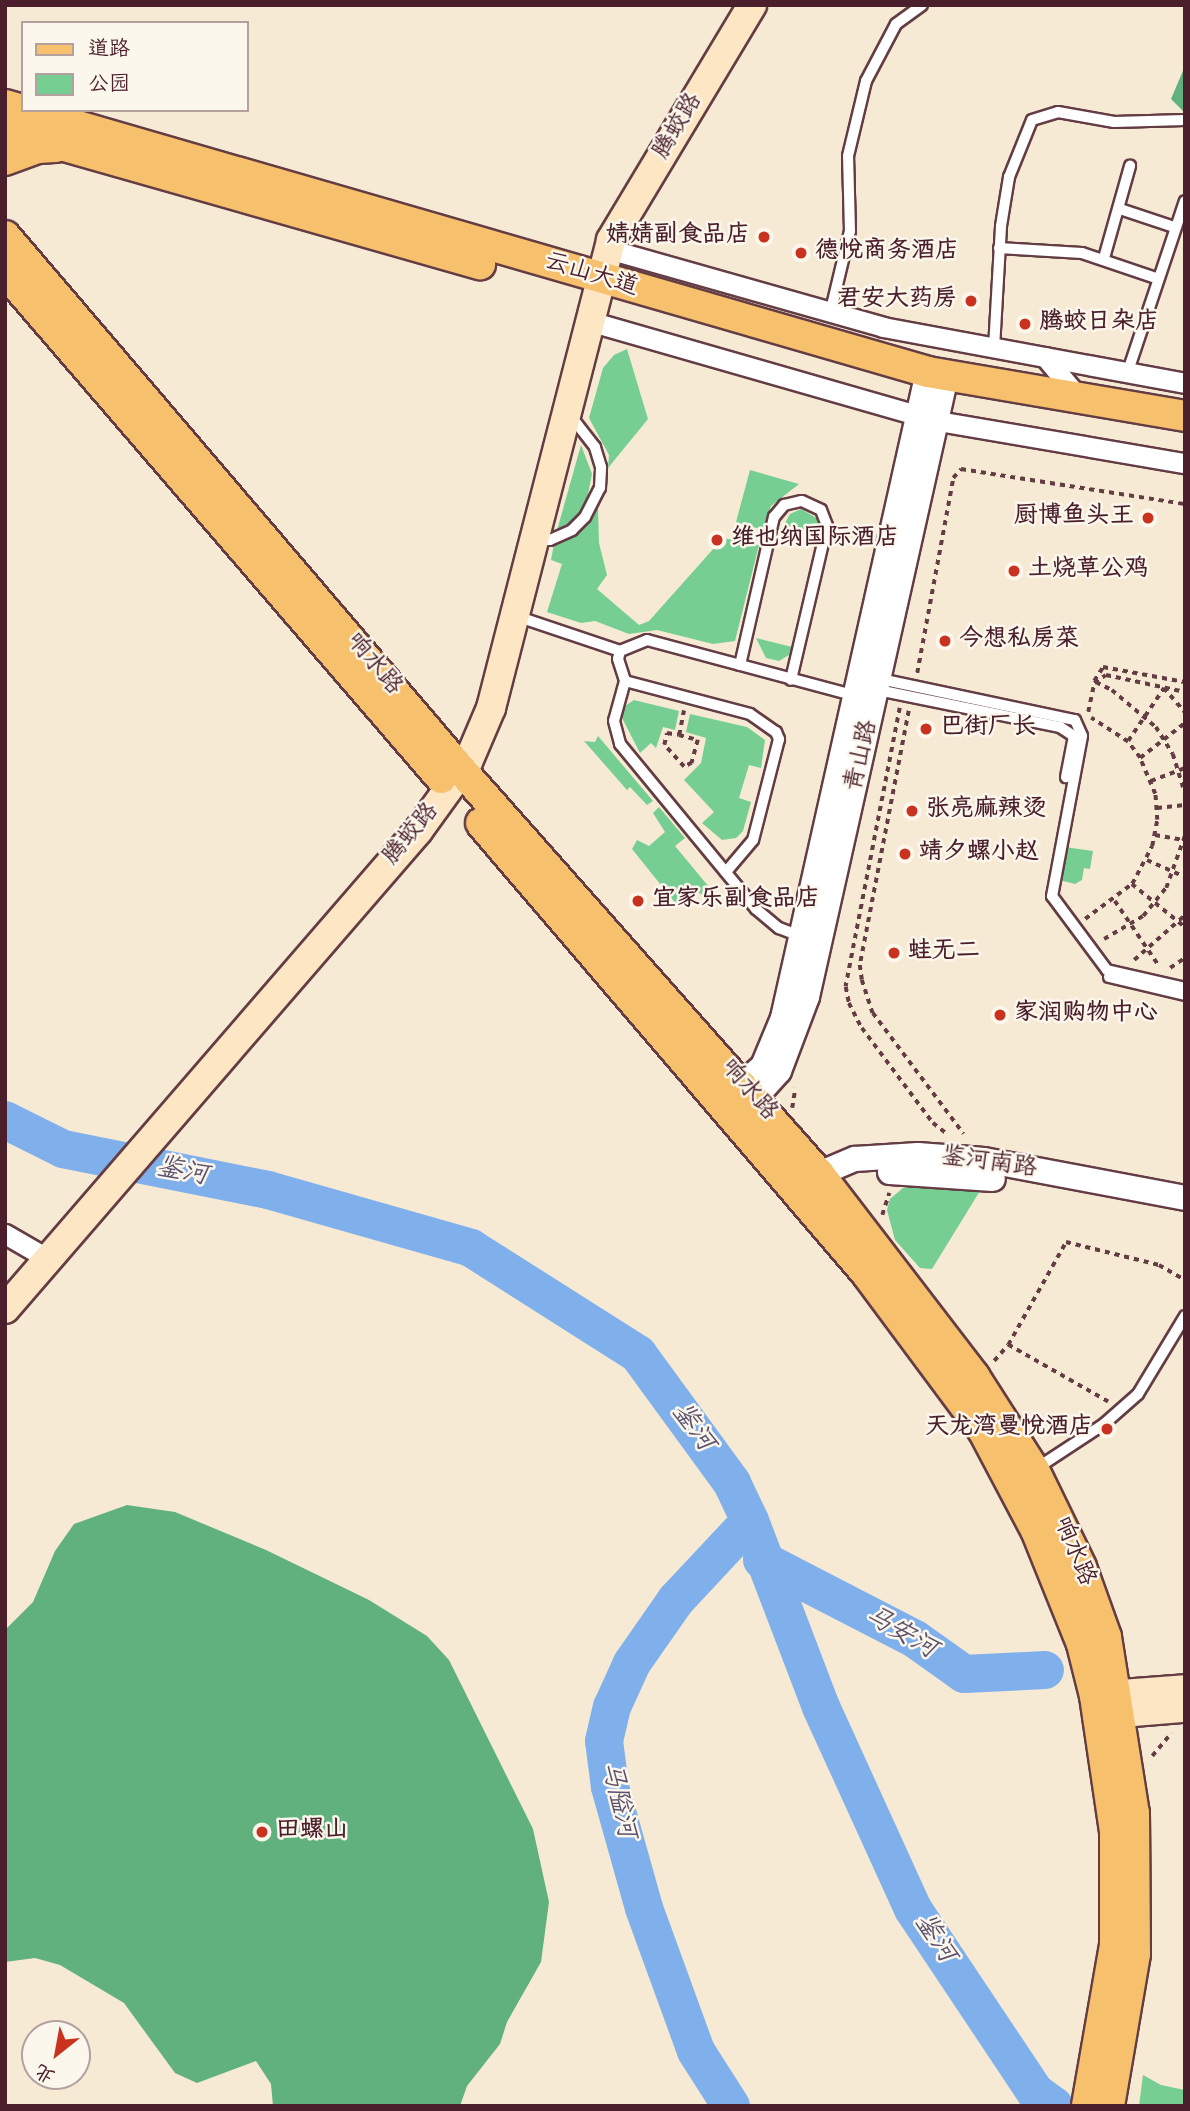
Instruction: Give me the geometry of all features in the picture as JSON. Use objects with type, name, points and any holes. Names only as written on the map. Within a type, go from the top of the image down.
[{"type":"main road","name":"腾蛟路","points":[[450,773],[474,709],[590,293],[608,249],[752,5]]},
{"type":"main road","name":"云山大道","points":[[30,112],[255,174],[590,293]]},
{"type":"main road","name":"云山大道","points":[[5,129],[590,293],[933,395],[1185,437]]},
{"type":"main road","points":[[5,160],[38,148],[66,146]]},
{"type":"main road","name":"响水路","points":[[5,236],[450,773]]},
{"type":"main road","name":"响水路","points":[[5,272],[740,1101],[974,1376],[1034,1470],[1081,1567],[1106,1637],[1107,1704]]},
{"type":"main road","name":"腾蛟路","points":[[5,1310],[69,1227],[485,730],[566,412],[590,293]]},
{"type":"main road","name":"云山大道","points":[[933,395],[1080,399],[1185,416]]},
{"type":"main road","name":"响水路","points":[[814,1188],[983,1430],[1056,1574],[1107,1704],[1134,1813],[1138,1882],[1135,1954],[1112,2038],[1087,2106]]},
{"type":"main road","name":"腾蛟路","points":[[5,1288],[36,1252],[69,1227]]},
{"type":"main road","points":[[1107,1704],[1185,1689]]},
{"type":"main road","points":[[1107,1704],[1185,1707]]},
{"type":"main road","name":"响水路","points":[[1109,2106],[1112,2038]]},
{"type":"street","points":[[608,249],[830,314],[1185,383]]},
{"type":"street","points":[[590,293],[933,395],[1185,463]]},
{"type":"street","points":[[1045,357],[1080,399]]},
{"type":"street","name":"青山路","points":[[740,1101],[779,1071],[799,1023],[878,692],[933,395]]},
{"type":"street","name":"青山路","points":[[740,1101],[774,1048],[803,937],[878,692]]},
{"type":"street","name":"鉴河南路","points":[[814,1188],[863,1157],[942,1156],[1185,1198]]},
{"type":"street","name":"鉴河南路","points":[[814,1188],[880,1173],[970,1175],[1185,1215]]},
{"type":"street","points":[[5,1234],[36,1252]]},
{"type":"lane","points":[[830,314],[850,231],[848,156],[866,81],[896,24],[922,5]]},
{"type":"lane","points":[[994,348],[999,248],[1009,177],[1028,126],[1038,115],[1058,112],[1114,122],[1185,120]]},
{"type":"lane","points":[[1104,258],[1130,166]]},
{"type":"lane","points":[[1128,371],[1156,278],[1185,201]]},
{"type":"lane","points":[[1120,209],[1174,227]]},
{"type":"lane","points":[[999,248],[1064,250],[1104,258],[1156,278]]},
{"type":"lane","points":[[533,539],[550,540],[572,530],[591,508],[600,488],[601,467],[595,447],[566,412]]},
{"type":"lane","points":[[740,665],[774,517],[784,505],[802,501],[826,517],[791,680]]},
{"type":"lane","points":[[514,615],[620,651],[647,640],[791,680],[878,692],[1060,727],[1074,736],[1045,890],[1050,906],[1097,969],[1114,981],[1185,995]]},
{"type":"lane","points":[[620,651],[618,659],[625,681],[614,721],[620,744],[756,909],[779,928],[803,937]]},
{"type":"lane","points":[[625,681],[759,717],[779,739],[751,845],[726,872]]},
{"type":"lane","points":[[878,692],[914,687],[1075,720],[1082,736],[1052,896],[1107,970],[1185,988]]},
{"type":"lane","points":[[1034,1470],[1122,1410],[1156,1370],[1185,1316]]},
{"type":"path","points":[[914,687],[956,472],[971,467],[1185,504]]},
{"type":"path","points":[[733,530],[769,540]]},
{"type":"path","points":[[1085,729],[1096,672],[1103,667],[1185,682]]},
{"type":"path","points":[[1094,683],[1106,675],[1185,692]]},
{"type":"path","points":[[1094,683],[1112,690],[1145,717],[1165,739],[1182,769],[1185,793]]},
{"type":"path","points":[[1164,688],[1185,712]]},
{"type":"path","points":[[1128,741],[1164,688]]},
{"type":"path","points":[[878,692],[902,713],[847,967],[849,1003],[933,1123],[967,1143]]},
{"type":"path","points":[[679,735],[687,698]]},
{"type":"path","points":[[912,698],[860,965],[862,980],[873,1013],[961,1133],[973,1140]]},
{"type":"path","points":[[1076,923],[1115,901],[1132,884],[1147,860],[1155,835],[1157,808],[1151,781],[1128,741],[1087,715]]},
{"type":"path","points":[[1140,758],[1185,723]]},
{"type":"path","points":[[667,733],[679,735],[698,740],[692,763],[684,767],[664,745],[667,733]]},
{"type":"path","points":[[1151,781],[1182,769]]},
{"type":"path","points":[[1157,808],[1185,805]]},
{"type":"path","points":[[1100,940],[1131,924],[1154,902],[1175,872],[1185,838],[1155,835]]},
{"type":"path","points":[[1147,860],[1185,877]]},
{"type":"path","points":[[1132,884],[1185,927]]},
{"type":"path","points":[[1115,901],[1163,972]]},
{"type":"path","points":[[1130,963],[1149,951],[1185,915]]},
{"type":"path","points":[[792,1120],[796,1082]]},
{"type":"path","points":[[882,1221],[882,1204],[892,1189]]},
{"type":"path","points":[[990,1363],[1008,1345],[1066,1242],[1159,1265],[1185,1280]]},
{"type":"path","points":[[1008,1345],[1122,1410]]},
{"type":"green space","points":[[1185,66],[1185,113],[1171,99]]},
{"type":"green space","points":[[627,349],[648,419],[608,468],[609,455],[589,418],[603,368],[614,355]]},
{"type":"green space","points":[[581,445],[592,474],[587,499],[579,518],[556,534]]},
{"type":"green space","points":[[750,470],[799,484],[771,506],[763,530],[736,522]]},
{"type":"green space","points":[[598,508],[599,543],[607,575],[597,589],[639,625],[649,621],[723,538],[759,545],[735,641],[713,644],[657,630],[629,634],[595,621],[581,623],[547,612],[562,564],[551,560],[554,544],[577,531]]},
{"type":"green space","points":[[801,509],[820,520],[820,534],[784,525],[790,514]]},
{"type":"green space","points":[[756,638],[792,647],[789,655],[779,661],[766,658]]},
{"type":"green space","points":[[634,700],[679,711],[675,730],[663,727],[656,748],[651,743],[640,753],[622,718],[625,706]]},
{"type":"green space","points":[[690,714],[747,727],[765,740],[761,768],[749,765],[739,798],[751,802],[743,831],[736,838],[722,840],[702,823],[714,812],[684,780],[701,763],[706,738],[686,732]]},
{"type":"green space","points":[[598,736],[653,801],[647,805],[630,787],[627,790],[584,741],[595,742]]},
{"type":"green space","points":[[659,807],[685,838],[675,846],[714,893],[708,898],[694,890],[677,905],[632,849],[637,840],[649,846],[665,832],[653,813]]},
{"type":"green space","points":[[1065,847],[1093,851],[1090,869],[1084,868],[1082,880],[1075,884],[1059,880]]},
{"type":"green space","points":[[923,1185],[983,1186],[932,1269],[920,1268],[895,1240],[887,1210],[890,1199],[903,1188]]},
{"type":"green space","points":[[127,1505],[175,1512],[266,1550],[369,1600],[427,1636],[449,1660],[533,1829],[549,1902],[541,1962],[507,2022],[500,2044],[467,2086],[460,2106],[273,2106],[271,2084],[256,2061],[197,2083],[175,2073],[124,2003],[60,1965],[35,1958],[5,1962],[5,1630],[33,1602],[55,1551],[74,1524]]},
{"type":"green space","points":[[1143,2075],[1161,2085],[1185,2090],[1185,2106],[1139,2106]]},
{"type":"waterway","name":"鉴河","points":[[5,1120],[63,1149],[268,1190],[471,1248],[638,1354],[732,1483],[750,1521],[821,1707],[913,1909],[1035,2092],[1054,2106]]},
{"type":"waterway","name":"马隘河","points":[[731,2106],[696,2051],[644,1908],[610,1787],[604,1741],[612,1707],[632,1663],[676,1600],[750,1521]]},
{"type":"waterway","name":"马安河","points":[[762,1560],[915,1639],[964,1674],[1045,1670]]},
{"type":"place","name":"婧婧副食品店","points":[[764,237]]},
{"type":"place","name":"德悦商务酒店","points":[[801,253]]},
{"type":"place","name":"君安大药房","points":[[971,301]]},
{"type":"place","name":"腾蛟日杂店","points":[[1025,324]]},
{"type":"place","name":"厨博鱼头王","points":[[1148,518]]},
{"type":"place","name":"维也纳国际酒店","points":[[717,540]]},
{"type":"place","name":"土烧草公鸡","points":[[1014,571]]},
{"type":"place","name":"今想私房菜","points":[[945,641]]},
{"type":"place","name":"巴街厂长","points":[[926,729]]},
{"type":"place","name":"张亮麻辣烫","points":[[912,811]]},
{"type":"place","name":"靖夕螺小赵","points":[[905,854]]},
{"type":"place","name":"宜家乐副食品店","points":[[638,901]]},
{"type":"place","name":"蛙无二","points":[[894,953]]},
{"type":"place","name":"家润购物中心","points":[[1000,1015]]},
{"type":"place","name":"天龙湾曼悦酒店","points":[[1107,1429]]},
{"type":"place","name":"田螺山","points":[[262,1832]]}]
